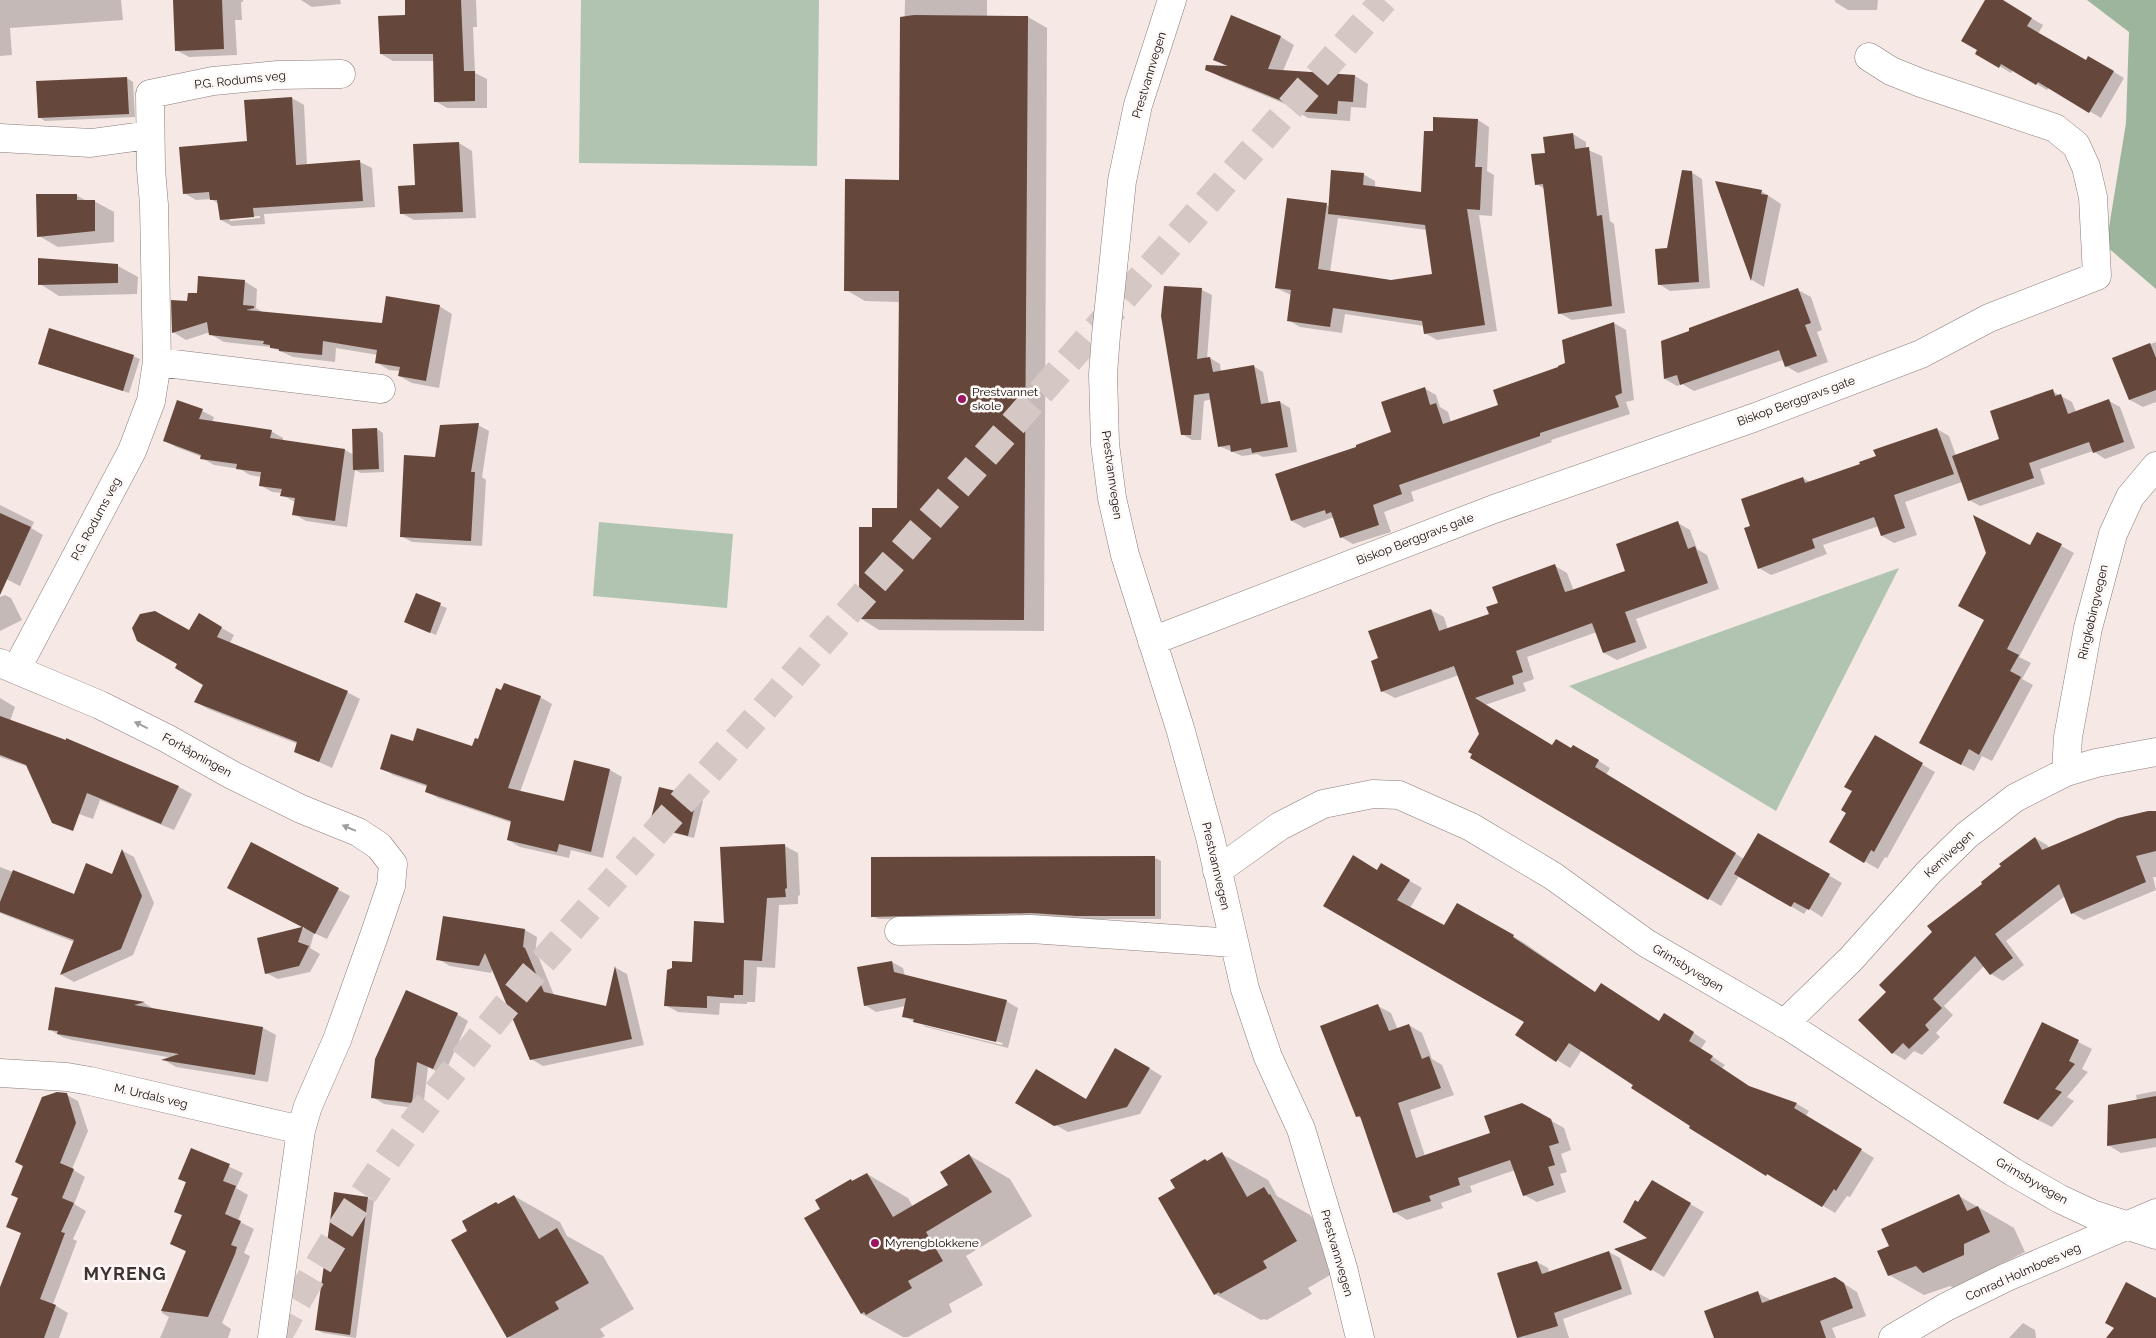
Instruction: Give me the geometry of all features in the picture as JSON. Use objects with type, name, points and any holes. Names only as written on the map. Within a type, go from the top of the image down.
[{"type":"street","name":"Prestvannvegen","points":[[1172,0],[1138,105],[1122,182],[1108,304],[1104,374],[1105,444],[1112,498],[1125,555],[1191,768],[1210,837],[1245,989],[1268,1057],[1301,1129],[1343,1268],[1360,1338]]},
{"type":"street","name":"Biskop Berggravs gate","points":[[1152,641],[1494,509],[1753,418],[1921,354],[1989,318],[2097,276],[2098,252],[2093,197],[2086,167],[2076,145],[2055,128],[1921,83],[1891,71],[1869,56]]},
{"type":"street","name":"P.G. Rodums veg","points":[[8,666],[132,451],[151,401],[157,362],[154,204],[150,169],[150,94],[213,80],[278,75],[341,74]]},
{"type":"street","points":[[0,138],[91,143],[150,135]]},
{"type":"street","points":[[157,362],[382,389]]},
{"type":"street","name":"Ringkøbingvegen","points":[[2066,772],[2068,737],[2088,628],[2113,534],[2130,497],[2156,466]]},
{"type":"street","name":"Forhåpningen","points":[[8,666],[100,705],[166,738],[232,776],[358,832],[379,846],[388,856],[393,864],[391,886],[337,1040],[308,1106],[301,1130]]},
{"type":"street","name":"Kemivegen","points":[[1784,1024],[1851,959],[1928,873],[1967,835],[2015,798],[2066,772],[2096,763],[2156,752]]},
{"type":"street","name":"Grimsbyvegen","points":[[1217,871],[1280,826],[1323,804],[1373,794],[1399,795],[1470,827],[1545,871],[1646,943],[1784,1024],[2013,1172],[2060,1199],[2092,1214],[2156,1235]]},
{"type":"street","points":[[900,931],[1031,929],[1234,943]]},
{"type":"street","name":"M. Urdals veg","points":[[0,1073],[67,1077],[90,1081],[301,1130]]},
{"type":"street","points":[[272,1338],[301,1130]]},
{"type":"street","name":"Conrad Holmboes veg","points":[[1893,1338],[2007,1277],[2156,1213]]},
{"type":"green space","points":[[581,0],[819,0],[817,166],[579,163]]},
{"type":"green space","points":[[2087,0],[2156,0],[2156,289],[2106,246],[2126,123],[2129,32]]},
{"type":"green space","points":[[599,522],[733,534],[727,608],[593,596]]},
{"type":"green space","points":[[1899,568],[1776,811],[1569,686]]},
{"type":"building","points":[[173,0],[222,0],[224,49],[175,51]]},
{"type":"building","points":[[405,0],[461,0],[464,71],[475,71],[475,101],[434,102],[433,54],[380,54],[378,16],[405,15]]},
{"type":"building","points":[[1985,0],[2003,0],[2032,18],[2027,26],[2086,60],[2088,56],[2114,71],[2089,113],[2038,82],[2036,85],[2001,64],[1999,68],[1975,54],[1977,50],[1961,41]]},
{"type":"building","name":"Prestvannet skole","points":[[914,15],[1028,16],[1024,620],[859,619],[859,527],[872,527],[872,508],[897,508],[899,291],[844,291],[845,179],[899,180],[900,17]]},
{"type":"building","points":[[1231,15],[1281,36],[1268,69],[1355,75],[1353,102],[1338,101],[1337,114],[1294,111],[1294,106],[1205,70],[1206,65],[1228,66],[1213,60]]},
{"type":"building","points":[[127,77],[129,114],[38,118],[36,81]]},
{"type":"building","points":[[292,97],[296,165],[360,160],[363,201],[253,208],[254,217],[220,220],[217,200],[210,200],[209,192],[183,194],[179,147],[247,141],[244,100]]},
{"type":"building","points":[[1433,117],[1478,119],[1475,167],[1482,167],[1480,210],[1467,209],[1485,325],[1424,334],[1422,321],[1333,308],[1330,327],[1287,321],[1291,290],[1275,288],[1287,198],[1327,203],[1318,269],[1391,280],[1432,274],[1425,225],[1328,214],[1331,170],[1364,173],[1363,185],[1421,192],[1424,131],[1433,131]]},
{"type":"building","points":[[1573,133],[1575,149],[1589,147],[1597,216],[1602,215],[1612,306],[1558,314],[1543,184],[1535,185],[1531,154],[1545,153],[1543,137]]},
{"type":"building","points":[[459,142],[463,212],[400,214],[398,186],[415,185],[413,144]]},
{"type":"building","points":[[1682,170],[1692,171],[1699,282],[1658,285],[1655,249],[1667,248]]},
{"type":"building","points":[[1715,181],[1762,190],[1761,194],[1768,195],[1751,281]]},
{"type":"building","points":[[36,194],[77,194],[77,200],[95,200],[95,231],[37,237]]},
{"type":"building","points":[[38,258],[118,264],[118,283],[38,285]]},
{"type":"building","points":[[198,276],[245,280],[243,305],[254,306],[254,308],[246,310],[382,323],[386,296],[440,305],[426,381],[398,376],[400,367],[375,363],[377,350],[323,341],[322,355],[279,351],[279,349],[270,348],[270,345],[263,344],[264,341],[209,335],[207,322],[172,333],[171,300],[187,301],[188,293],[197,293]]},
{"type":"building","points":[[1164,286],[1202,288],[1197,359],[1210,357],[1213,372],[1254,365],[1261,404],[1280,401],[1288,447],[1252,453],[1251,448],[1231,452],[1230,445],[1218,447],[1209,393],[1194,395],[1191,435],[1181,435],[1161,316]]},
{"type":"building","points":[[1798,288],[1811,323],[1805,325],[1817,356],[1785,367],[1779,350],[1680,385],[1677,375],[1664,379],[1661,341],[1689,331],[1689,328]]},
{"type":"building","points":[[1614,322],[1622,393],[1615,396],[1619,407],[1540,433],[1540,436],[1399,485],[1402,494],[1373,505],[1379,525],[1340,538],[1331,512],[1326,514],[1325,510],[1291,521],[1275,474],[1356,447],[1356,445],[1391,432],[1381,402],[1425,387],[1430,405],[1436,403],[1443,424],[1498,405],[1493,390],[1565,363],[1562,340]]},
{"type":"building","points":[[49,328],[134,355],[123,391],[38,364]]},
{"type":"building","points":[[2150,343],[2156,358],[2156,390],[2129,400],[2112,358]]},
{"type":"building","points":[[2053,389],[2055,396],[2061,394],[2068,414],[2109,399],[2124,442],[2093,453],[2089,442],[2029,463],[2034,478],[1968,501],[1952,456],[1999,439],[1990,411]]},
{"type":"building","points":[[177,400],[203,409],[199,419],[272,430],[270,438],[345,449],[335,521],[292,515],[295,498],[280,496],[282,489],[259,486],[261,472],[236,469],[237,464],[200,459],[201,455],[163,441]]},
{"type":"building","points":[[479,423],[471,472],[475,472],[471,541],[400,537],[404,455],[435,457],[440,425]]},
{"type":"building","points":[[377,428],[379,469],[353,470],[352,429]]},
{"type":"building","points":[[1937,428],[1954,474],[1894,495],[1905,528],[1881,536],[1874,517],[1812,539],[1815,548],[1758,569],[1744,528],[1750,526],[1741,499],[1803,477],[1805,483],[1860,464],[1859,462],[1876,456],[1873,450]]},
{"type":"building","points":[[0,513],[31,527],[0,595]]},
{"type":"building","points":[[1973,515],[2030,545],[2037,532],[2062,544],[2007,649],[2019,655],[2010,671],[2021,677],[1979,755],[1969,749],[1961,765],[1919,743],[1984,620],[1958,606],[1986,553]]},
{"type":"building","points":[[1678,521],[1688,549],[1695,546],[1708,583],[1625,612],[1636,642],[1603,653],[1592,623],[1516,651],[1523,672],[1512,676],[1514,684],[1475,698],[1552,745],[1556,739],[1571,748],[1573,745],[1599,760],[1595,767],[1736,853],[1708,900],[1470,758],[1472,754],[1468,752],[1479,734],[1454,666],[1381,692],[1371,661],[1378,658],[1368,631],[1431,609],[1439,631],[1489,614],[1486,607],[1498,603],[1492,587],[1555,564],[1565,592],[1572,590],[1625,571],[1616,544]]},
{"type":"building","points":[[416,593],[441,603],[430,633],[404,622]]},
{"type":"building","points":[[155,611],[189,630],[199,613],[222,627],[217,637],[348,691],[319,762],[294,752],[297,742],[194,702],[203,685],[175,668],[177,664],[137,641],[132,628],[140,614]]},
{"type":"building","points":[[504,683],[541,696],[508,788],[564,801],[574,760],[610,769],[591,852],[559,844],[557,852],[507,840],[511,821],[425,792],[427,785],[380,769],[391,734],[413,741],[417,728],[472,746],[475,738],[478,739],[496,688],[501,690]]},
{"type":"building","points":[[0,716],[66,740],[66,738],[179,786],[161,824],[87,793],[73,831],[52,823],[26,765],[0,755]]},
{"type":"building","points":[[1875,735],[1923,763],[1874,852],[1871,850],[1864,863],[1829,842],[1846,813],[1841,810],[1852,791],[1844,787]]},
{"type":"building","points":[[659,787],[697,796],[688,836],[649,826]]},
{"type":"building","points":[[2156,811],[2156,851],[2136,856],[2146,882],[2071,914],[2059,884],[1995,934],[2013,958],[1990,975],[1975,956],[1933,999],[1942,1008],[1925,1025],[1929,1030],[1909,1049],[1903,1043],[1892,1054],[1858,1020],[1886,992],[1879,985],[1932,932],[1927,926],[1982,884],[1981,882],[2001,866],[1999,864],[2035,837],[2042,850],[2118,818]]},
{"type":"building","points":[[1758,833],[1830,874],[1809,910],[1794,902],[1791,907],[1734,874]]},
{"type":"building","points":[[251,842],[339,888],[315,934],[303,927],[298,942],[309,946],[299,966],[265,974],[257,938],[302,927],[227,888]]},
{"type":"building","points":[[785,844],[786,897],[767,898],[762,961],[744,960],[743,995],[734,995],[734,998],[707,996],[707,1008],[664,1006],[667,970],[672,968],[672,961],[692,962],[694,921],[724,923],[720,847]]},
{"type":"building","points":[[122,849],[142,896],[121,949],[60,975],[74,940],[0,912],[0,902],[13,870],[74,894],[86,863],[112,874]]},
{"type":"building","points":[[1353,855],[1377,870],[1381,863],[1410,880],[1397,900],[1444,925],[1457,903],[1514,935],[1513,937],[1595,992],[1601,983],[1659,1021],[1664,1013],[1694,1032],[1689,1041],[1713,1056],[1710,1060],[1749,1086],[1797,1103],[1794,1108],[1862,1149],[1836,1191],[1834,1189],[1822,1207],[1767,1174],[1766,1176],[1689,1128],[1690,1126],[1631,1088],[1633,1085],[1569,1043],[1556,1062],[1515,1035],[1524,1022],[1323,906]]},
{"type":"building","points":[[1155,856],[1155,916],[1077,916],[1031,913],[871,917],[871,857]]},
{"type":"building","points":[[443,916],[525,929],[523,947],[544,992],[606,1006],[615,966],[632,1039],[530,1060],[485,953],[479,966],[436,960]]},
{"type":"building","points":[[892,961],[894,972],[1007,1000],[996,1042],[913,1022],[914,1019],[902,1017],[906,998],[864,1006],[857,967]]},
{"type":"building","points":[[55,987],[145,1002],[134,1005],[263,1027],[255,1075],[161,1060],[179,1054],[57,1034],[58,1031],[48,1030]]},
{"type":"building","points":[[406,990],[458,1013],[433,1069],[417,1062],[412,1103],[371,1098],[375,1059]]},
{"type":"building","points":[[1378,1004],[1389,1031],[1409,1024],[1422,1059],[1429,1056],[1441,1088],[1398,1103],[1416,1158],[1490,1133],[1484,1116],[1522,1103],[1551,1119],[1559,1143],[1549,1146],[1555,1165],[1548,1167],[1554,1185],[1523,1196],[1510,1160],[1458,1178],[1460,1185],[1429,1196],[1431,1201],[1393,1213],[1360,1116],[1356,1117],[1320,1026]]},
{"type":"building","points":[[2042,1022],[2079,1040],[2069,1061],[2075,1064],[2055,1089],[2062,1092],[2038,1120],[2003,1103]]},
{"type":"building","points":[[1115,1048],[1150,1068],[1127,1107],[1054,1126],[1015,1103],[1036,1069],[1086,1099]]},
{"type":"building","points":[[57,1092],[67,1093],[76,1123],[60,1163],[74,1169],[62,1198],[74,1203],[61,1232],[65,1233],[40,1299],[56,1305],[44,1338],[0,1338],[0,1287],[21,1233],[6,1227],[18,1198],[11,1195],[23,1166],[15,1162],[42,1097]]},
{"type":"building","points":[[2156,1096],[2156,1138],[2107,1146],[2108,1105]]},
{"type":"building","points":[[191,1148],[230,1164],[223,1181],[236,1186],[225,1214],[241,1221],[231,1245],[237,1247],[235,1254],[208,1317],[161,1311],[186,1251],[170,1244],[182,1215],[174,1212],[186,1182],[178,1179]]},
{"type":"building","points":[[1222,1152],[1247,1197],[1264,1187],[1297,1241],[1263,1261],[1267,1268],[1220,1294],[1219,1292],[1214,1295],[1158,1198],[1175,1188],[1170,1180],[1205,1159],[1207,1161]]},
{"type":"building","name":"Myrengblokkene","points":[[969,1154],[992,1192],[926,1232],[943,1261],[908,1281],[912,1288],[866,1315],[864,1312],[861,1314],[804,1218],[820,1209],[815,1200],[851,1179],[852,1181],[867,1173],[893,1217],[948,1185],[940,1172]]},
{"type":"building","points":[[1652,1180],[1691,1203],[1651,1271],[1614,1249],[1647,1238],[1623,1222],[1635,1200],[1638,1202]]},
{"type":"building","points":[[334,1192],[368,1197],[350,1335],[315,1330]]},
{"type":"building","points":[[1959,1194],[1967,1211],[1978,1206],[1990,1232],[1964,1244],[1964,1255],[1923,1273],[1916,1266],[1888,1276],[1877,1251],[1889,1246],[1881,1229]]},
{"type":"building","points":[[514,1195],[539,1239],[557,1228],[589,1283],[555,1302],[559,1309],[507,1338],[451,1240],[467,1231],[462,1221],[496,1202],[498,1204]]},
{"type":"building","points":[[1609,1251],[1622,1289],[1554,1313],[1558,1326],[1517,1338],[1497,1273],[1537,1261],[1542,1274]]},
{"type":"building","points":[[1835,1277],[1844,1283],[1853,1308],[1820,1321],[1826,1338],[1714,1338],[1704,1311],[1758,1291],[1762,1303]]},
{"type":"building","points":[[2126,1282],[2156,1298],[2156,1338],[2106,1338],[2114,1328],[2105,1323]]},
{"type":"tunnel","points":[[277,1338],[333,1241],[395,1148],[452,1073],[538,967],[1384,0]]},
{"type":"place","name":"Prestvannet skole","points":[[962,399]]},
{"type":"place","name":"Myrengblokkene","points":[[875,1243]]},
{"type":"district","name":"MYRENG","points":[[125,1274]]}]
